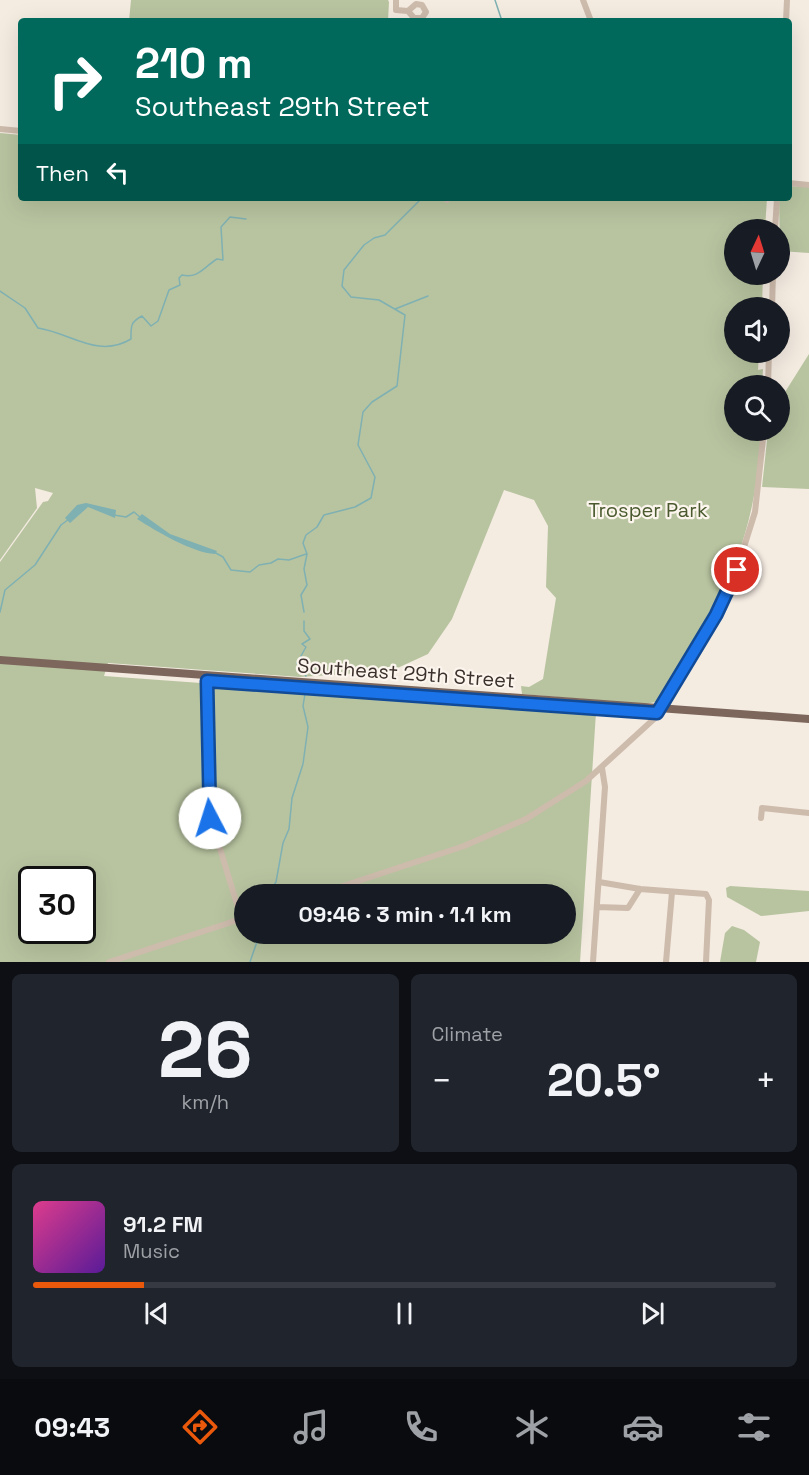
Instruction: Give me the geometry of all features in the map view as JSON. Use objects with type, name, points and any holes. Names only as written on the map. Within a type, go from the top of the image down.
[{"type":"main road","name":"Southeast 29th Street","points":[[0,660],[299,685],[746,717],[809,719]]},
{"type":"main road","name":"Southeast 29th Street","points":[[0,665],[207,678]]},
{"type":"main road","name":"Southeast 29th Street","points":[[746,717],[809,724]]},
{"type":"street","points":[[396,0],[396,10],[408,11]]},
{"type":"street","points":[[583,0],[590,18]]},
{"type":"street","points":[[786,18],[787,0]]},
{"type":"street","points":[[0,129],[18,131]]},
{"type":"street","points":[[792,183],[809,184]]},
{"type":"street","points":[[776,219],[777,201]]},
{"type":"street","points":[[348,884],[486,837],[550,805],[602,768],[658,711],[731,588],[755,512],[764,441]]},
{"type":"street","points":[[207,678],[207,806],[234,895]]},
{"type":"street","points":[[593,962],[606,787],[602,768]]},
{"type":"street","points":[[761,818],[762,808],[809,813]]},
{"type":"street","points":[[599,882],[640,890],[706,894],[709,900],[706,962]]},
{"type":"street","points":[[597,907],[628,908],[640,890]]},
{"type":"street","points":[[666,962],[672,892]]},
{"type":"street","points":[[109,962],[234,921]]},
{"type":"green space","points":[[131,0],[388,0],[389,2],[388,18],[129,18]]},
{"type":"green space","points":[[0,133],[18,135],[18,201],[767,201],[766,219],[724,219],[724,285],[763,285],[762,297],[724,297],[724,363],[758,363],[758,370],[763,369],[763,375],[724,375],[724,441],[760,441],[752,507],[731,574],[716,606],[656,702],[644,704],[522,694],[521,686],[529,687],[543,679],[556,598],[546,587],[548,526],[534,500],[504,490],[452,619],[428,654],[391,671],[300,677],[108,663],[104,676],[596,712],[580,962],[0,962],[0,562],[43,502],[48,501],[53,493],[35,488],[37,508],[0,560]]},
{"type":"green space","points":[[792,186],[809,187],[809,253],[790,252],[790,219],[779,219],[779,201],[792,201]]},
{"type":"green space","name":"Trosper Park","points":[[809,354],[809,489],[762,487],[767,441],[790,441],[790,384]]},
{"type":"green space","points":[[730,886],[809,891],[809,911],[761,916],[727,897],[726,888]]},
{"type":"green space","points":[[732,926],[744,930],[760,942],[756,962],[720,962],[725,933]]},
{"type":"water","points":[[86,503],[116,510],[115,518],[88,507],[70,523],[65,518],[77,505]]},
{"type":"water","points":[[142,514],[170,534],[217,551],[215,554],[206,553],[175,541],[137,519]]},
{"type":"waterway","points":[[495,0],[501,18]]},
{"type":"waterway","points":[[307,554],[303,543],[306,535],[317,527],[324,515],[355,507],[371,498],[375,477],[358,445],[363,412],[372,402],[397,386],[405,315],[379,300],[351,297],[342,286],[344,270],[364,245],[374,238],[385,235],[419,201]]},
{"type":"waterway","points":[[0,291],[25,308],[38,328],[96,346],[119,344],[131,339],[132,325],[138,318],[142,316],[151,326],[158,321],[169,290],[180,285],[179,278],[182,275],[197,274],[217,259],[223,260],[221,227],[230,217],[246,219]]},
{"type":"waterway","points":[[395,309],[428,296]]},
{"type":"waterway","points":[[114,515],[126,517],[134,512],[141,518]]},
{"type":"waterway","points":[[0,612],[5,590],[35,565],[61,525],[69,519]]},
{"type":"waterway","points":[[214,552],[223,557],[231,570],[250,572],[259,565],[278,559],[289,560],[306,554]]},
{"type":"waterway","points":[[304,612],[301,595],[307,585],[304,569],[307,554]]},
{"type":"waterway","points":[[304,621],[304,631],[310,639],[302,644],[306,647],[297,663],[306,676]]},
{"type":"waterway","points":[[275,884],[283,843],[289,829],[292,798],[303,764],[308,727],[303,706],[305,694]]},
{"type":"waterway","points":[[250,962],[256,944]]},
{"type":"route","points":[[210,818],[207,806],[207,681],[657,713],[716,615],[731,588],[737,570]]}]
